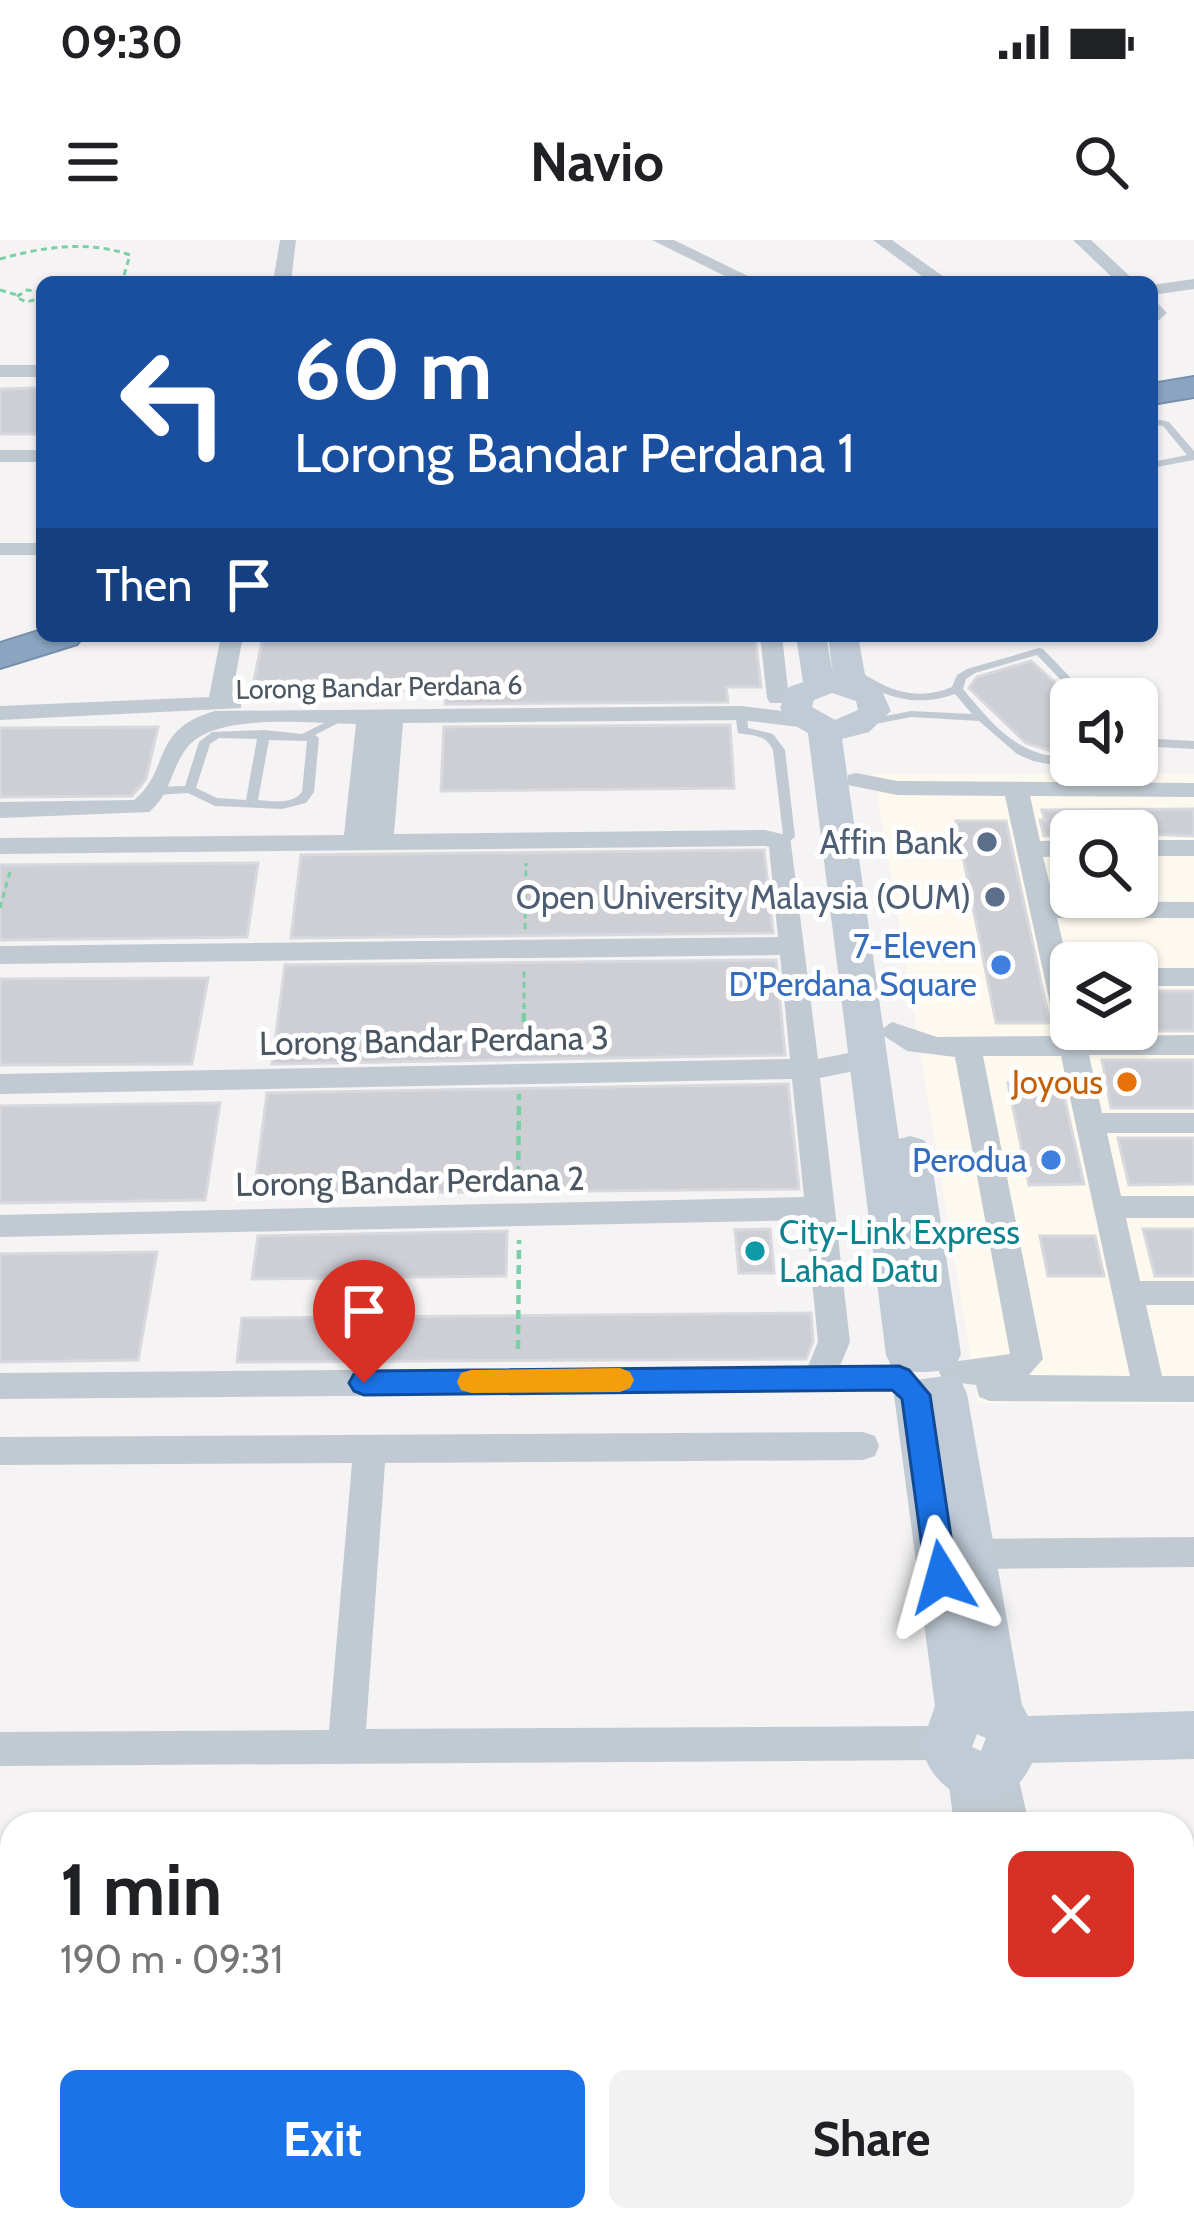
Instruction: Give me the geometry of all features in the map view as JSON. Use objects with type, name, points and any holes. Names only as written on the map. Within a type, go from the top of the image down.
[{"type":"highway","points":[[1158,380],[1194,375]]},
{"type":"highway","points":[[1158,393],[1194,388]]},
{"type":"highway","points":[[0,638],[36,627]]},
{"type":"highway","points":[[0,656],[44,642]]},
{"type":"street","points":[[283,276],[288,240]]},
{"type":"street","points":[[660,240],[738,276]]},
{"type":"street","points":[[881,240],[933,276]]},
{"type":"street","points":[[1081,240],[1121,276]]},
{"type":"street","points":[[1158,289],[1194,284]]},
{"type":"street","points":[[0,371],[36,371]]},
{"type":"street","points":[[0,456],[36,456]]},
{"type":"street","points":[[0,549],[36,549]]},
{"type":"street","points":[[219,704],[231,642]]},
{"type":"street","points":[[777,642],[828,696],[880,1046],[922,1377],[981,1743],[1006,1812]]},
{"type":"street","points":[[813,642],[856,779],[880,1046]]},
{"type":"street","points":[[0,713],[164,710],[219,704],[828,696]]},
{"type":"street","name":"Lorong Bandar Perdana 6","points":[[191,728],[215,718],[742,722],[828,696]]},
{"type":"street","points":[[164,710],[167,724],[191,728]]},
{"type":"street","points":[[369,842],[380,717]]},
{"type":"street","points":[[0,810],[130,809],[150,801],[170,748],[191,728]]},
{"type":"street","points":[[856,779],[923,789],[1194,790]]},
{"type":"street","points":[[1016,789],[1053,942]]},
{"type":"street","points":[[7,852],[765,838],[783,848],[834,1342],[819,1378]]},
{"type":"street","points":[[1029,849],[1050,848]]},
{"type":"street","points":[[1158,848],[1194,848]]},
{"type":"street","points":[[1042,909],[1194,910]]},
{"type":"street","points":[[0,955],[794,946]]},
{"type":"street","points":[[1158,977],[1194,977]]},
{"type":"street","points":[[880,1046],[1050,1045]]},
{"type":"street","name":"Lorong Bandar Perdana 3","points":[[0,1084],[837,1068],[880,1046]]},
{"type":"street","points":[[0,1386],[922,1377],[1012,1371],[1027,1358],[968,1046]]},
{"type":"street","points":[[1158,1046],[1194,1046]]},
{"type":"street","points":[[1074,1050],[1149,1389]]},
{"type":"street","points":[[1090,1123],[1194,1123]]},
{"type":"street","points":[[1108,1207],[1194,1208]]},
{"type":"street","name":"Lorong Bandar Perdana 2","points":[[0,1226],[821,1208]]},
{"type":"street","points":[[1128,1293],[1194,1294]]},
{"type":"street","points":[[834,1342],[922,1377],[1194,1389]]},
{"type":"street","points":[[922,1377],[970,1554],[981,1743],[974,1812]]},
{"type":"street","points":[[0,1451],[863,1446]]},
{"type":"street","points":[[346,1747],[370,1448]]},
{"type":"street","points":[[970,1554],[1194,1552]]},
{"type":"street","points":[[0,1749],[981,1743],[1194,1735]]},
{"type":"lane","points":[[1158,422],[1166,424],[1194,457],[1158,465]]},
{"type":"lane","points":[[828,696],[861,677],[908,697],[942,697],[957,689],[961,677],[971,671],[1039,652],[1064,678]]},
{"type":"lane","points":[[957,689],[981,718],[1027,755],[1050,761]]},
{"type":"lane","points":[[828,696],[911,714],[981,718]]},
{"type":"lane","points":[[190,789],[207,738],[308,734],[342,717]]},
{"type":"lane","points":[[742,722],[774,738],[778,750],[789,837],[783,848]]},
{"type":"lane","points":[[251,804],[264,734]]},
{"type":"lane","points":[[157,791],[190,789],[215,802],[282,805],[302,800],[308,792],[314,741],[308,734]]},
{"type":"lane","points":[[1158,743],[1194,745]]},
{"type":"path","points":[[0,259],[51,246],[115,247],[130,255],[124,276]]},
{"type":"path","points":[[0,290],[36,295]]},
{"type":"path","points":[[16,295],[26,302],[36,298]]},
{"type":"path","points":[[525,929],[526,849]]},
{"type":"path","points":[[0,908],[7,852]]},
{"type":"path","points":[[523,1052],[524,961]]},
{"type":"path","points":[[518,1190],[519,1088]]},
{"type":"path","points":[[518,1348],[519,1231]]},
{"type":"shaded area","points":[[874,774],[1050,774],[1050,786],[1158,786],[1158,774],[1194,774],[1194,1405],[978,1403]]},
{"type":"building","points":[[36,388],[36,434],[0,434],[0,389]]},
{"type":"building","points":[[262,642],[756,642],[761,687],[726,687],[728,702],[445,704],[446,690],[252,691]]},
{"type":"building","points":[[1031,661],[1050,678],[1050,751],[1026,743],[969,688],[977,677]]},
{"type":"building","points":[[730,725],[734,788],[441,791],[444,727]]},
{"type":"building","points":[[158,727],[146,779],[132,796],[0,797],[0,728]]},
{"type":"building","points":[[1194,809],[1194,836],[1158,835],[1158,810],[1050,810],[1050,836],[1044,836],[1042,810]]},
{"type":"building","points":[[956,821],[1006,821],[1050,1023],[996,1023]]},
{"type":"building","points":[[764,850],[773,933],[291,938],[301,855]]},
{"type":"building","points":[[258,863],[247,937],[0,940],[0,865]]},
{"type":"building","points":[[776,960],[785,1055],[272,1064],[285,965]]},
{"type":"building","points":[[208,978],[192,1064],[0,1065],[0,979]]},
{"type":"building","points":[[1158,991],[1194,991],[1194,1031],[1158,1031]]},
{"type":"building","points":[[1102,1060],[1194,1060],[1194,1108],[1111,1108]]},
{"type":"building","points":[[1008,1083],[1061,1083],[1084,1184],[1029,1185]]},
{"type":"building","points":[[788,1084],[799,1189],[254,1194],[267,1093]]},
{"type":"building","points":[[220,1103],[205,1200],[0,1203],[0,1106]]},
{"type":"building","points":[[1118,1138],[1194,1138],[1194,1184],[1129,1185]]},
{"type":"building","name":"City-Link Express Lahad Datu","points":[[770,1229],[774,1273],[739,1273],[735,1230]]},
{"type":"building","points":[[1143,1229],[1194,1229],[1194,1276],[1155,1276]]},
{"type":"building","points":[[507,1231],[506,1276],[252,1279],[258,1236]]},
{"type":"building","points":[[1040,1236],[1095,1236],[1104,1276],[1048,1276]]},
{"type":"building","points":[[157,1252],[138,1360],[0,1362],[0,1254]]},
{"type":"building","points":[[811,1313],[813,1341],[806,1359],[237,1362],[242,1318]]},
{"type":"slow traffic","points":[[471,1382],[620,1380]]},
{"type":"place","name":"Affin Bank","points":[[987,842]]},
{"type":"place","name":"Open University Malaysia (OUM)","points":[[995,897]]},
{"type":"place","name":"7-Eleven D'Perdana Square","points":[[1001,965]]},
{"type":"place","name":"Joyous","points":[[1127,1082]]},
{"type":"place","name":"Perodua","points":[[1051,1160]]},
{"type":"place","name":"City-Link Express Lahad Datu","points":[[755,1251]]},
{"type":"route","points":[[364,1383],[899,1378],[916,1395],[942,1577]]}]
